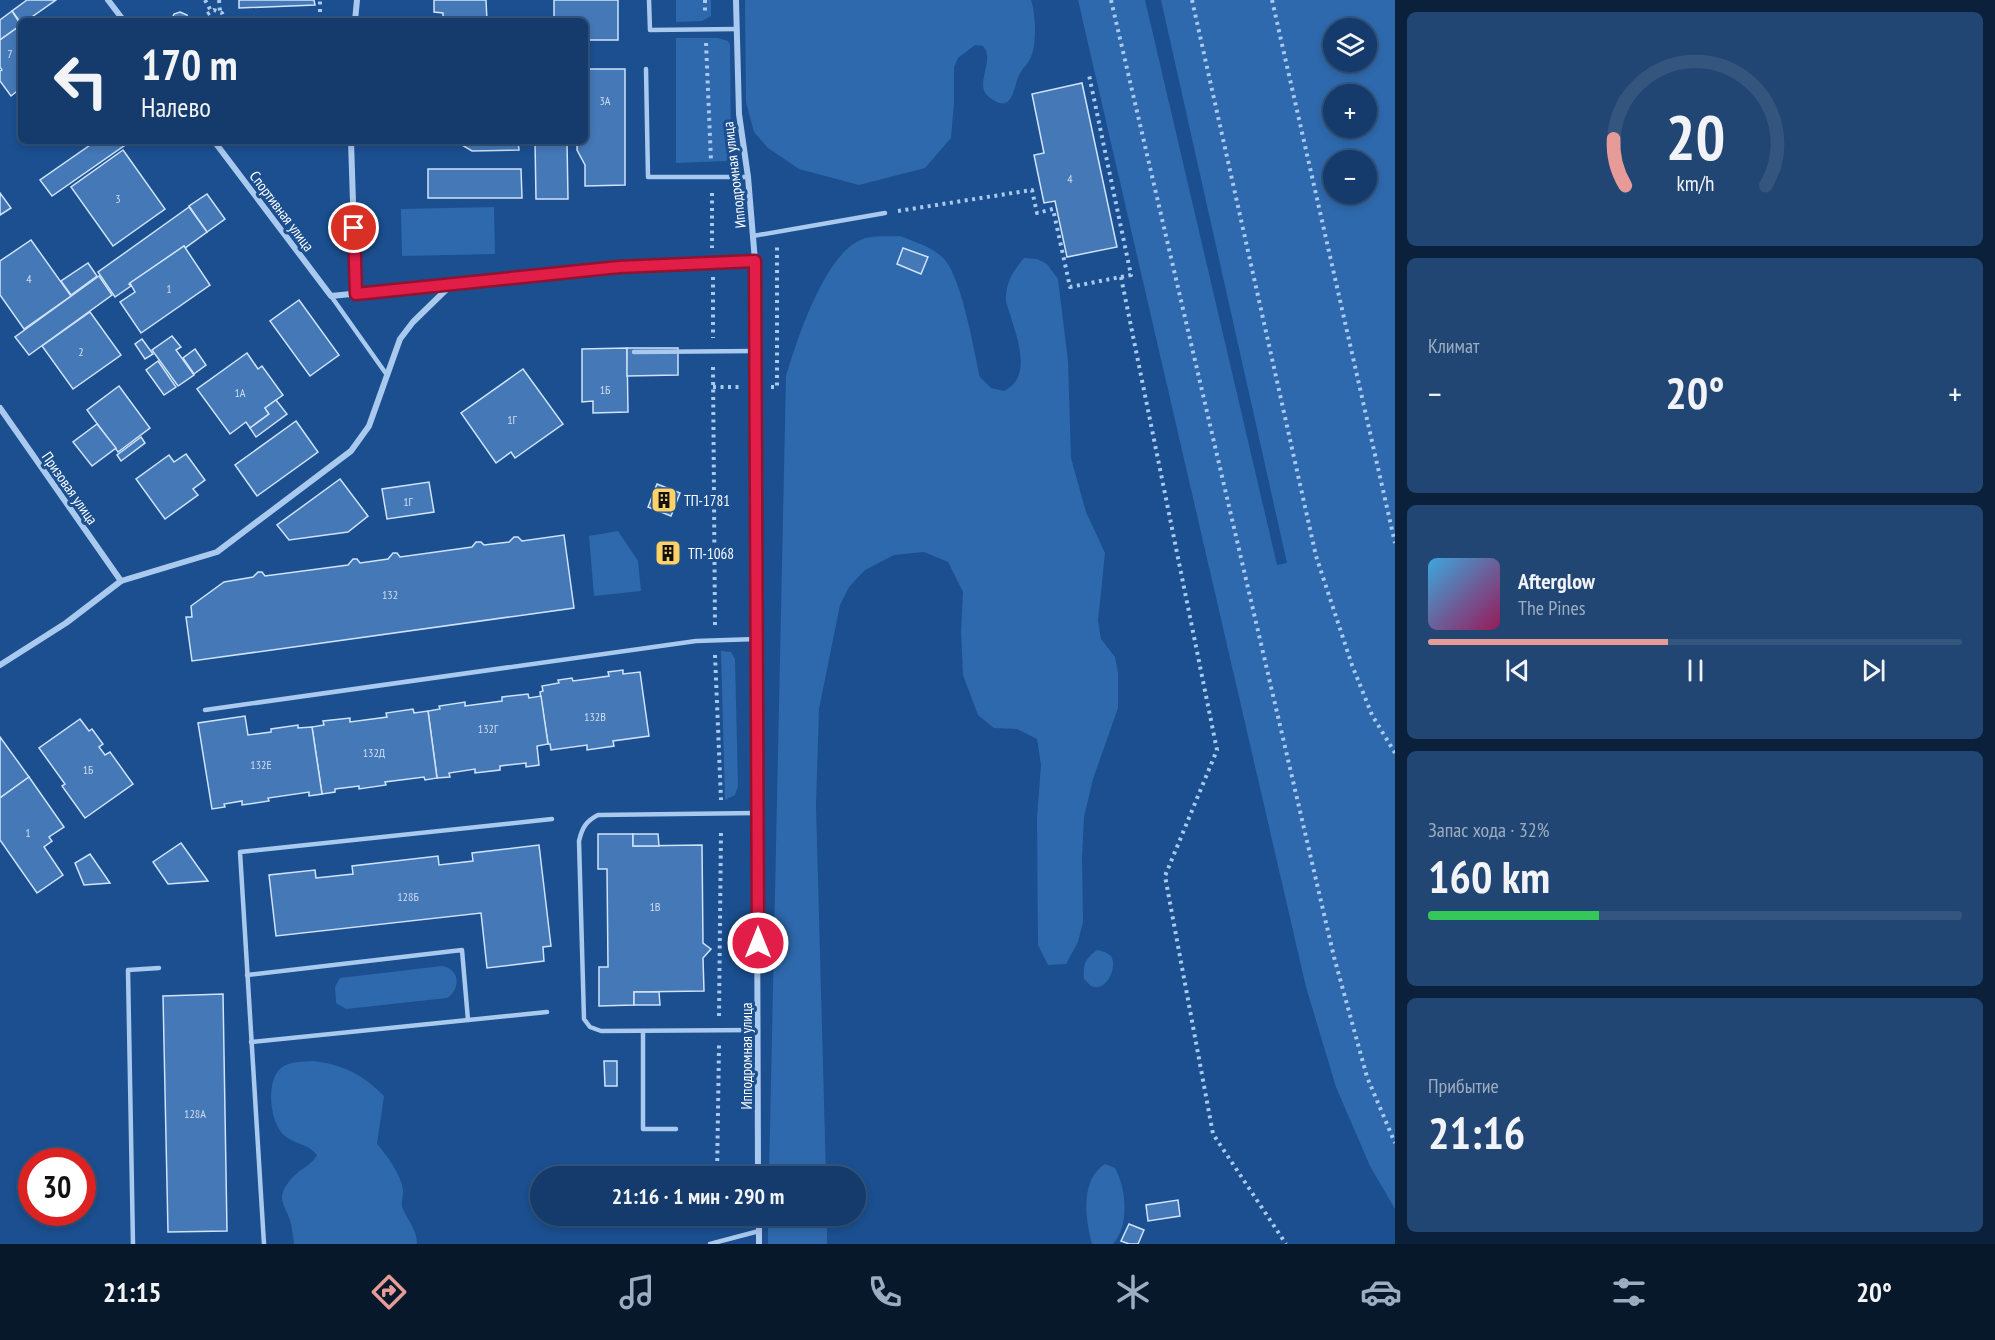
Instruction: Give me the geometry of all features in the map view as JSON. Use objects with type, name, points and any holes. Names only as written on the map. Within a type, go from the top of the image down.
[{"type":"street","points":[[108,0],[122,18]]},
{"type":"street","points":[[355,18],[357,0]]},
{"type":"street","name":"Ипподромная улица","points":[[736,0],[739,114],[748,177],[755,261],[759,1166]]},
{"type":"street","name":"Спортивная улица","points":[[216,144],[331,296]]},
{"type":"street","points":[[351,144],[356,294]]},
{"type":"street","points":[[331,296],[619,267],[755,261]]},
{"type":"street","points":[[0,665],[66,623],[121,581],[217,552],[351,451],[369,426],[400,339],[413,322],[453,284]]},
{"type":"street","name":"Призовая улица","points":[[0,408],[121,581]]},
{"type":"street","points":[[759,1226],[759,1244]]},
{"type":"lane","points":[[649,0],[650,30],[737,29]]},
{"type":"lane","points":[[646,69],[648,177],[748,177]]},
{"type":"lane","points":[[753,236],[885,213]]},
{"type":"lane","points":[[331,296],[387,375]]},
{"type":"lane","points":[[634,352],[756,351]]},
{"type":"lane","points":[[205,710],[696,641],[757,639]]},
{"type":"lane","points":[[757,813],[598,815],[590,819],[582,828],[579,841],[584,1019],[590,1027],[601,1031],[758,1030]]},
{"type":"lane","points":[[264,1244],[240,852],[552,819]]},
{"type":"lane","points":[[247,975],[462,950],[468,1020]]},
{"type":"lane","points":[[133,1244],[128,970],[159,968]]},
{"type":"lane","points":[[252,1042],[547,1012]]},
{"type":"lane","points":[[643,1031],[643,1129],[676,1129]]},
{"type":"lane","points":[[710,1244],[759,1231]]},
{"type":"path","points":[[205,0],[211,10]]},
{"type":"path","points":[[219,0],[220,11],[224,18]]},
{"type":"path","points":[[320,0],[320,18]]},
{"type":"path","points":[[705,0],[712,177],[715,640],[721,813],[717,1166]]},
{"type":"path","points":[[1111,0],[1334,957],[1367,1077],[1395,1143]]},
{"type":"path","points":[[1192,0],[1316,556],[1352,665],[1372,715],[1395,753]]},
{"type":"path","points":[[1272,0],[1395,543]]},
{"type":"path","points":[[211,10],[220,11]]},
{"type":"path","points":[[206,18],[211,10]]},
{"type":"path","points":[[885,213],[1032,190],[1037,213],[1053,209],[1070,287],[1131,275],[1089,75]]},
{"type":"path","points":[[1121,277],[1217,750],[1165,876],[1213,1134],[1286,1244]]},
{"type":"shaded area","points":[[676,0],[711,0],[711,16],[702,21],[676,22]]},
{"type":"shaded area","points":[[745,0],[1031,0],[1035,21],[1034,46],[1030,59],[1019,75],[1011,98],[1003,103],[997,102],[985,92],[983,79],[987,58],[983,46],[975,45],[958,58],[954,67],[951,138],[925,168],[859,185],[799,169],[768,148],[754,132],[746,102]]},
{"type":"shaded area","points":[[1078,0],[1145,0],[1277,565],[1287,563],[1161,0],[1395,0],[1395,1209],[1370,1166],[1336,1087],[1306,987]]},
{"type":"shaded area","points":[[676,38],[718,38],[728,41],[730,45],[731,155],[726,161],[676,163]]},
{"type":"shaded area","points":[[494,207],[495,254],[402,256],[401,209]]},
{"type":"shaded area","points":[[900,236],[932,250],[949,266],[961,295],[980,377],[991,388],[1004,391],[1013,385],[1020,367],[1019,345],[1006,300],[1009,280],[1014,271],[1024,258],[1037,259],[1047,264],[1058,279],[1068,361],[1071,458],[1086,512],[1105,553],[1098,621],[1101,639],[1115,657],[1118,673],[1118,708],[1093,779],[1084,817],[1083,922],[1078,942],[1066,964],[1048,965],[1038,945],[1037,818],[1041,765],[1037,739],[1017,729],[994,728],[978,715],[963,675],[961,632],[963,592],[948,562],[924,552],[894,555],[865,570],[849,587],[840,605],[819,709],[816,805],[826,1166],[769,1166],[786,376],[814,299],[836,261],[849,247],[863,239]]},
{"type":"shaded area","points":[[618,531],[638,561],[641,591],[594,596],[589,536]]},
{"type":"shaded area","points":[[721,651],[731,652],[735,659],[738,786],[735,795],[725,800]]},
{"type":"shaded area","points":[[1097,950],[1111,956],[1113,967],[1106,983],[1096,987],[1091,986],[1084,979],[1084,974],[1086,962]]},
{"type":"shaded area","points":[[442,966],[452,971],[457,980],[455,990],[447,998],[346,1009],[336,1003],[335,987],[340,978]]},
{"type":"shaded area","points":[[313,1061],[334,1065],[352,1072],[384,1096],[377,1144],[400,1178],[403,1190],[402,1207],[414,1230],[417,1244],[294,1244],[282,1194],[293,1177],[317,1155],[309,1148],[289,1139],[280,1130],[273,1113],[271,1092],[276,1074],[281,1068],[292,1063]]},
{"type":"shaded area","points":[[1105,1164],[1115,1168],[1119,1176],[1124,1196],[1124,1217],[1122,1227],[1113,1244],[1092,1244],[1086,1200],[1091,1180]]},
{"type":"shaded area","points":[[768,1226],[827,1226],[827,1244],[768,1244]]},
{"type":"building","points":[[27,0],[56,0],[30,18],[18,19],[12,11]]},
{"type":"building","points":[[239,0],[314,0],[315,5],[239,8]]},
{"type":"building","points":[[434,0],[486,0],[487,18],[443,18],[443,13],[434,12]]},
{"type":"building","points":[[554,0],[618,0],[618,40],[588,40],[588,18],[554,18]]},
{"type":"building","points":[[12,11],[18,20],[18,27],[0,40],[0,20]]},
{"type":"building","points":[[180,12],[187,15],[188,18],[172,18],[174,14]]},
{"type":"building","points":[[18,27],[18,90],[11,96],[0,81],[2,70],[0,40]]},
{"type":"building","points":[[588,69],[625,69],[625,185],[585,186],[585,165],[577,150],[577,144],[588,144]]},
{"type":"building","points":[[1082,83],[1117,247],[1067,257],[1055,201],[1044,203],[1034,155],[1044,153],[1032,94]]},
{"type":"building","points":[[92,144],[127,144],[52,196],[40,180]]},
{"type":"building","points":[[518,144],[519,150],[472,151],[462,145]]},
{"type":"building","points":[[535,144],[567,144],[568,199],[536,199]]},
{"type":"building","points":[[123,150],[165,209],[113,246],[71,187]]},
{"type":"building","points":[[428,169],[521,169],[522,198],[428,198]]},
{"type":"building","points":[[0,193],[11,208],[0,215]]},
{"type":"building","points":[[207,194],[225,219],[207,232],[189,206]]},
{"type":"building","points":[[189,207],[207,232],[129,284],[131,286],[115,297],[98,272]]},
{"type":"building","points":[[31,240],[71,296],[24,329],[0,295],[0,261]]},
{"type":"building","points":[[184,246],[210,285],[141,333],[120,302],[135,292],[130,283]]},
{"type":"building","points":[[903,248],[928,257],[921,274],[897,264]]},
{"type":"building","points":[[88,263],[97,276],[71,295],[61,281]]},
{"type":"building","points":[[99,276],[112,295],[29,355],[15,337]]},
{"type":"building","points":[[299,300],[339,355],[310,376],[270,321]]},
{"type":"building","points":[[90,312],[121,355],[73,389],[42,346]]},
{"type":"building","points":[[172,336],[181,347],[176,350],[194,375],[178,386],[152,350]]},
{"type":"building","points":[[142,339],[153,354],[145,359],[135,344]]},
{"type":"building","points":[[627,348],[628,412],[593,413],[593,401],[582,402],[582,349]]},
{"type":"building","points":[[627,348],[678,348],[678,375],[627,376]]},
{"type":"building","points":[[195,349],[206,365],[194,374],[183,358]]},
{"type":"building","points":[[247,353],[258,369],[262,366],[283,395],[265,408],[269,414],[250,428],[246,422],[230,434],[197,389]]},
{"type":"building","points":[[158,361],[176,387],[164,395],[146,370]]},
{"type":"building","points":[[523,369],[563,424],[515,458],[511,452],[496,463],[461,413]]},
{"type":"building","points":[[119,386],[150,428],[118,452],[87,410]]},
{"type":"building","points":[[276,400],[287,414],[256,437],[250,428],[269,414],[265,408]]},
{"type":"building","points":[[296,421],[318,452],[257,496],[235,465]]},
{"type":"building","points":[[97,424],[116,448],[92,466],[73,442]]},
{"type":"building","points":[[141,437],[145,443],[121,461],[117,455]]},
{"type":"building","points":[[186,454],[205,480],[193,489],[198,495],[165,519],[136,479],[169,455],[174,462]]},
{"type":"building","points":[[340,479],[368,516],[348,532],[289,540],[277,525]]},
{"type":"building","points":[[429,482],[434,512],[387,519],[382,489]]},
{"type":"building","name":"ТП-1781","points":[[657,484],[680,493],[671,516],[648,507]]},
{"type":"building","points":[[564,535],[574,608],[192,661],[186,617],[192,617],[191,606],[224,582],[253,577],[258,572],[262,572],[265,576],[348,565],[353,559],[357,559],[360,563],[388,559],[393,553],[397,553],[400,557],[472,547],[476,542],[484,545],[509,542],[514,537],[522,541]]},
{"type":"building","name":"ТП-1068","points":[[670,544],[676,549],[664,561],[659,556]]},
{"type":"building","points":[[623,670],[623,674],[640,672],[649,736],[613,741],[614,746],[587,750],[587,745],[551,750],[548,744],[540,692],[543,691],[542,686],[559,683],[558,680],[572,678],[573,681],[609,676],[608,672]]},
{"type":"building","points":[[528,694],[529,698],[541,696],[548,744],[537,746],[539,765],[526,767],[526,763],[500,766],[500,770],[475,773],[475,769],[449,773],[450,777],[437,778],[428,711],[440,709],[439,706],[465,702],[465,706],[502,701],[502,697]]},
{"type":"building","points":[[413,709],[414,713],[428,711],[437,778],[425,780],[424,777],[385,782],[386,785],[359,789],[359,786],[335,789],[335,792],[322,794],[312,727],[324,725],[323,721],[350,718],[350,722],[387,717],[386,713]]},
{"type":"building","points":[[245,716],[248,735],[298,725],[298,728],[312,727],[322,794],[309,796],[309,792],[268,798],[269,801],[242,805],[242,801],[212,809],[198,723]]},
{"type":"building","points":[[80,719],[89,731],[92,729],[103,744],[99,747],[105,755],[110,752],[133,784],[85,818],[62,786],[65,784],[39,748]]},
{"type":"building","points":[[0,737],[29,777],[0,798]]},
{"type":"building","points":[[29,777],[64,827],[49,837],[52,841],[44,847],[63,875],[37,893],[0,840],[0,798]]},
{"type":"building","points":[[598,834],[633,834],[633,846],[702,845],[703,943],[711,949],[703,958],[704,991],[634,992],[634,1005],[599,1006],[599,967],[608,967],[607,869],[598,869]]},
{"type":"building","points":[[633,834],[658,834],[659,846],[633,846]]},
{"type":"building","points":[[181,843],[208,881],[168,884],[153,862]]},
{"type":"building","points":[[539,845],[551,946],[543,947],[544,961],[487,968],[481,913],[276,936],[269,875],[315,870],[316,878],[353,874],[352,866],[438,856],[439,865],[473,861],[472,853]]},
{"type":"building","points":[[90,854],[110,883],[84,885],[75,863]]},
{"type":"building","points":[[634,992],[659,992],[660,1005],[634,1005]]},
{"type":"building","points":[[223,994],[227,1231],[168,1232],[163,996]]},
{"type":"building","points":[[604,1061],[617,1061],[617,1086],[605,1086]]},
{"type":"building","points":[[1178,1200],[1180,1216],[1148,1221],[1146,1205]]},
{"type":"building","points":[[1129,1224],[1144,1230],[1138,1244],[1121,1241]]},
{"type":"place","name":"ТП-1781","points":[[664,500]]},
{"type":"place","name":"ТП-1068","points":[[668,553]]},
{"type":"route","points":[[354,228],[356,294],[619,267],[755,261],[758,943]]}]
